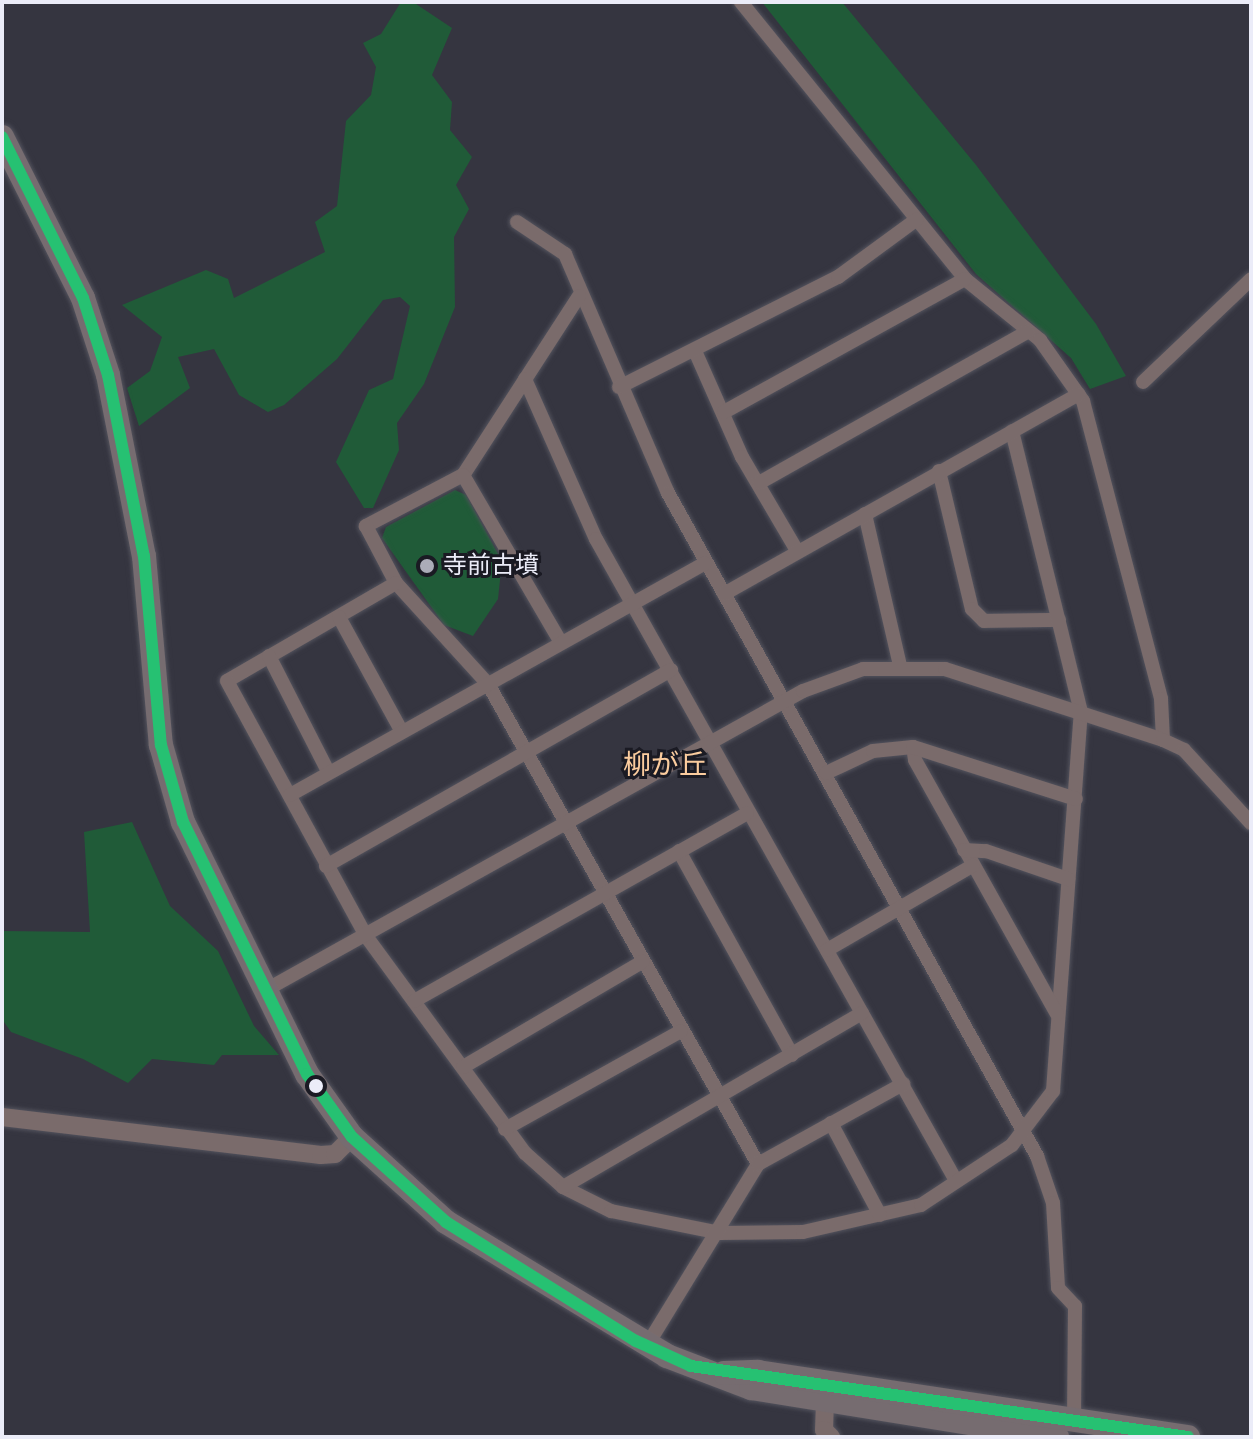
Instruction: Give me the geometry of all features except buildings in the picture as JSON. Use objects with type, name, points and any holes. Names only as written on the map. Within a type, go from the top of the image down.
[{"type":"main road","points":[[2,137],[95,329],[139,521],[161,745],[198,860],[307,1074],[352,1137],[446,1222],[646,1347],[751,1388],[825,1402],[1065,1429],[1188,1437]]},
{"type":"main road","points":[[718,1373],[758,1372],[1065,1429]]},
{"type":"street","points":[[741,2],[965,279],[1062,365],[1079,394],[1161,699],[1163,740]]},
{"type":"street","points":[[619,387],[838,277],[916,220]]},
{"type":"street","points":[[517,222],[565,254],[579,296],[619,387],[705,563],[826,773],[1024,1131],[1053,1203],[1058,1288],[1075,1306],[1065,1429]]},
{"type":"street","points":[[724,412],[965,279]]},
{"type":"street","points":[[1143,382],[1251,279]]},
{"type":"street","points":[[579,296],[463,475],[366,526],[396,583],[488,684],[758,1164]]},
{"type":"street","points":[[759,483],[1027,332]]},
{"type":"street","points":[[695,351],[759,483],[796,549]]},
{"type":"street","points":[[525,379],[596,539],[955,1179]]},
{"type":"street","points":[[724,594],[796,549],[865,514],[1079,394]]},
{"type":"street","points":[[396,583],[227,681],[366,936],[505,1129],[563,1187],[611,1211],[720,1233],[779,1235],[921,1205],[955,1179],[1012,1145],[1053,1091],[1081,712],[1012,431]]},
{"type":"street","points":[[939,471],[972,609],[984,621],[1059,620]]},
{"type":"street","points":[[463,475],[561,643]]},
{"type":"street","points":[[865,514],[900,666]]},
{"type":"street","points":[[290,795],[705,563]]},
{"type":"street","points":[[339,617],[402,732]]},
{"type":"street","points":[[269,656],[329,773]]},
{"type":"street","points":[[264,991],[833,677],[900,666],[945,669],[1163,740],[1184,750],[1251,823]]},
{"type":"street","points":[[326,866],[671,670]]},
{"type":"street","points":[[826,773],[873,751],[913,747],[1076,799]]},
{"type":"street","points":[[913,747],[915,760],[972,866],[1057,1014]]},
{"type":"street","points":[[414,1001],[747,813]]},
{"type":"street","points":[[964,850],[986,851],[1068,879]]},
{"type":"street","points":[[679,851],[792,1055]]},
{"type":"street","points":[[827,950],[972,866]]},
{"type":"street","points":[[463,1067],[642,962]]},
{"type":"street","points":[[563,1187],[862,1013]]},
{"type":"street","points":[[505,1129],[681,1031]]},
{"type":"street","points":[[646,1347],[720,1233],[758,1164],[903,1084]]},
{"type":"street","points":[[2,1117],[321,1155],[335,1154],[352,1137]]},
{"type":"street","points":[[831,1123],[880,1215]]},
{"type":"street","points":[[825,1402],[824,1430],[831,1437]]},
{"type":"green space","points":[[401,2],[413,2],[452,28],[432,75],[452,102],[450,130],[472,157],[456,185],[469,209],[454,237],[455,307],[424,384],[397,423],[399,450],[373,508],[364,508],[336,462],[369,390],[393,379],[410,306],[400,297],[383,300],[337,359],[284,405],[268,412],[239,395],[214,349],[178,357],[190,388],[139,426],[127,388],[150,371],[162,337],[122,305],[206,270],[228,279],[234,298],[325,252],[315,222],[337,206],[346,121],[371,95],[376,67],[363,43],[381,34]]},
{"type":"green space","points":[[762,2],[842,2],[976,165],[1096,324],[1126,376],[1090,389],[1071,358],[976,274]]},
{"type":"green space","points":[[455,490],[466,495],[502,561],[498,599],[473,636],[444,625],[382,538],[386,527]]},
{"type":"green space","points":[[132,822],[170,906],[218,951],[254,1026],[279,1055],[222,1055],[214,1065],[152,1059],[128,1083],[83,1059],[11,1032],[2,1019],[2,931],[90,932],[84,832]]},
{"type":"transit line","points":[[2,137],[83,298],[108,375],[144,556],[161,745],[183,822],[307,1074],[352,1137],[446,1222],[636,1341],[691,1366],[1188,1437]]},
{"type":"place","name":"寺前古墳","points":[[427,566]]},
{"type":"district","name":"柳が丘","points":[[665,765]]}]
